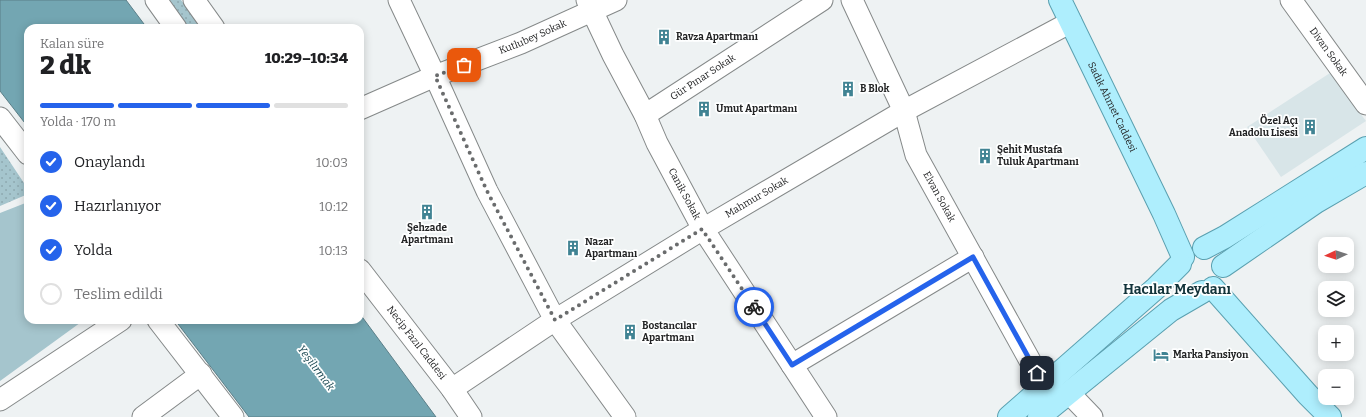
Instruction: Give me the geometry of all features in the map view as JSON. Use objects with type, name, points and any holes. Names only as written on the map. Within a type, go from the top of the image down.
[{"type":"main road","name":"Sadık Ahmet Caddesi","points":[[1060,0],[1164,214],[1192,254]]},
{"type":"main road","points":[[1009,417],[1156,288],[1192,254],[1224,237],[1366,148]]},
{"type":"main road","points":[[1223,266],[1316,202],[1366,173]]},
{"type":"main road","points":[[1039,417],[1171,310],[1208,290],[1219,284],[1222,277],[1223,266],[1220,257],[1209,248],[1192,254],[1179,272],[1186,285],[1192,290],[1208,290],[1330,417]]},
{"type":"street","points":[[156,0],[173,24]]},
{"type":"street","points":[[194,0],[211,24]]},
{"type":"street","points":[[399,0],[487,191],[555,320],[625,417]]},
{"type":"street","name":"Kutlubey Sokak","points":[[364,107],[435,76],[521,43],[589,6],[616,0]]},
{"type":"street","name":"Gür Pınar Sokak","points":[[644,115],[822,0]]},
{"type":"street","name":"Elvan Sokak","points":[[852,0],[904,111],[916,155],[1044,386]]},
{"type":"street","name":"Divan Sokak","points":[[1291,0],[1366,104]]},
{"type":"street","name":"Canik Sokak","points":[[589,6],[657,143],[702,229],[826,417]]},
{"type":"street","name":"Mahmur Sokak","points":[[452,388],[555,320],[702,229],[904,111],[1071,22]]},
{"type":"street","points":[[0,118],[24,149]]},
{"type":"street","points":[[792,365],[973,257]]},
{"type":"street","name":"Necip Fazıl Caddesi","points":[[364,275],[452,388],[471,417]]},
{"type":"street","points":[[0,400],[115,324]]},
{"type":"street","points":[[161,324],[233,417]]},
{"type":"street","points":[[144,417],[201,374]]},
{"type":"street","points":[[1068,393],[1092,417]]},
{"type":"shaded area","points":[[166,0],[181,0],[200,24],[184,24]]},
{"type":"shaded area","points":[[1330,73],[1366,121],[1281,177],[1247,127]]},
{"type":"shaded area","points":[[0,147],[24,183],[24,196],[0,206]]},
{"type":"shaded area","points":[[24,204],[24,324],[78,324],[0,381],[0,213]]},
{"type":"water","points":[[0,0],[126,0],[144,24],[24,24],[24,122],[0,91]]},
{"type":"water","name":"Yeşilırmak","points":[[364,319],[436,417],[249,417],[178,324],[364,324]]},
{"type":"way so far","points":[[464,65],[435,76],[487,191],[555,320],[702,229],[754,307]]},
{"type":"place","name":"Ravza Apartmanı","points":[[664,37]]},
{"type":"place","name":"B Blok","points":[[848,89]]},
{"type":"place","name":"Umut Apartmanı","points":[[704,109]]},
{"type":"place","name":"Özel Açı Anadolu Lisesi","points":[[1310,127]]},
{"type":"place","name":"Şehit Mustafa Tuluk Apartmanı","points":[[985,156]]},
{"type":"place","name":"Şehzade Apartmanı","points":[[427,212]]},
{"type":"place","name":"Nazar Apartmanı","points":[[573,248]]},
{"type":"place","name":"Bostancılar Apartmanı","points":[[630,332]]},
{"type":"place","name":"Marka Pansiyon","points":[[1161,355]]},
{"type":"district","name":"Hacılar Meydanı","points":[[1177,289]]},
{"type":"route","points":[[754,307],[792,365],[973,257],[1037,373]]}]
